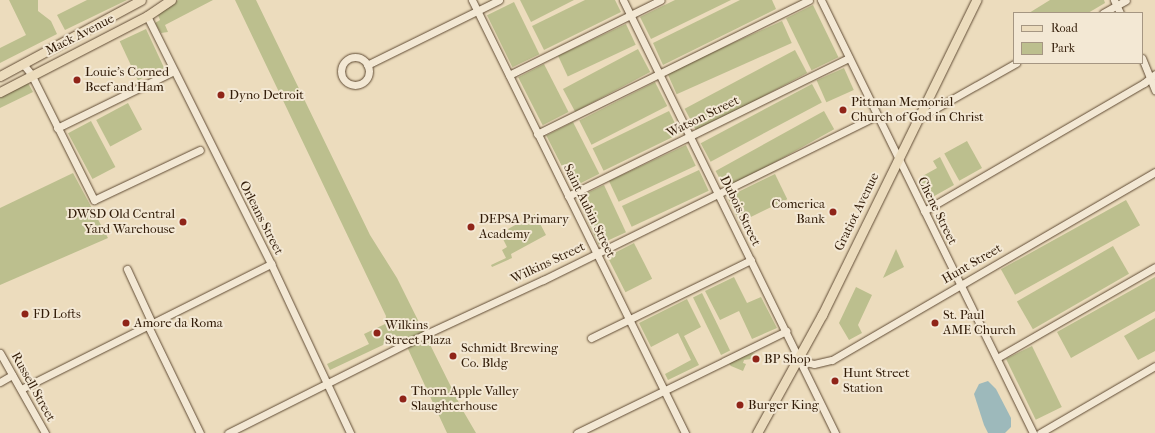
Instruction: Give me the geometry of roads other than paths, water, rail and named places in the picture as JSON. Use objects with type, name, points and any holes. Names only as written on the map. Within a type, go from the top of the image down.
[{"type":"main road","name":"Mack Avenue","points":[[0,92],[31,74],[147,16],[171,0]]},
{"type":"main road","name":"Gratiot Avenue","points":[[757,433],[822,315],[976,0]]},
{"type":"main road","name":"Mack Avenue","points":[[0,76],[139,1]]},
{"type":"main road","points":[[84,47],[81,43],[83,37],[113,16]]},
{"type":"street","name":"Saint Aubin Street","points":[[472,0],[685,433]]},
{"type":"street","points":[[367,65],[499,0]]},
{"type":"street","name":"Dubois Street","points":[[623,0],[786,331],[797,360],[835,433]]},
{"type":"street","points":[[508,75],[661,0]]},
{"type":"street","points":[[537,134],[809,0]]},
{"type":"street","name":"Chene Street","points":[[821,0],[1033,433]]},
{"type":"street","points":[[1104,12],[1115,3],[1126,0]]},
{"type":"street","points":[[1115,3],[1120,12]]},
{"type":"street","name":"Orleans Street","points":[[147,16],[271,264],[350,433]]},
{"type":"street","name":"Watson Street","points":[[568,196],[849,58]]},
{"type":"street","points":[[1143,60],[1153,75],[1155,90]]},
{"type":"street","points":[[22,64],[31,74],[94,200],[200,150]]},
{"type":"street","points":[[917,119],[1014,64]]},
{"type":"street","points":[[57,128],[174,71]]},
{"type":"street","points":[[924,211],[1144,84],[1153,75]]},
{"type":"street","name":"Wilkins Street","points":[[228,433],[426,334],[596,254],[878,116]]},
{"type":"street","name":"Hunt Street","points":[[797,360],[814,364],[832,360],[960,284],[1155,172]]},
{"type":"street","points":[[591,338],[750,260]]},
{"type":"street","points":[[21,389],[271,264]]},
{"type":"street","points":[[997,358],[1155,267]]},
{"type":"street","points":[[127,269],[150,325],[200,433]]},
{"type":"street","points":[[577,433],[786,331]]},
{"type":"street","name":"Russell Street","points":[[0,353],[45,433]]},
{"type":"street","points":[[1040,433],[1155,366]]},
{"type":"street","points":[[0,382],[12,376]]},
{"type":"water","points":[[988,381],[996,389],[1011,418],[1011,427],[1005,433],[988,433],[984,425],[974,394],[979,384]]},
{"type":"place","name":"Louie's Corned Beef and Ham","points":[[77,80]]},
{"type":"place","name":"Dyno Detroit","points":[[221,95]]},
{"type":"place","name":"Pittman Memorial Church of God in Christ","points":[[843,110]]},
{"type":"place","name":"Comerica Bank","points":[[833,212]]},
{"type":"place","name":"DWSD Old Central Yard Warehouse","points":[[183,222]]},
{"type":"place","name":"DEPSA Primary Academy","points":[[471,227]]},
{"type":"place","name":"FD Lofts","points":[[25,314]]},
{"type":"place","name":"Amore da Roma","points":[[126,323]]},
{"type":"place","name":"St. Paul AME Church","points":[[935,323]]},
{"type":"place","name":"Wilkins Street Plaza","points":[[377,333]]},
{"type":"place","name":"Schmidt Brewing Co. Bldg","points":[[453,356]]},
{"type":"place","name":"BP Shop","points":[[756,359]]},
{"type":"place","name":"Hunt Street Station","points":[[835,381]]},
{"type":"place","name":"Thorn Apple Valley Slaughterhouse","points":[[403,399]]},
{"type":"place","name":"Burger King","points":[[740,405]]}]
